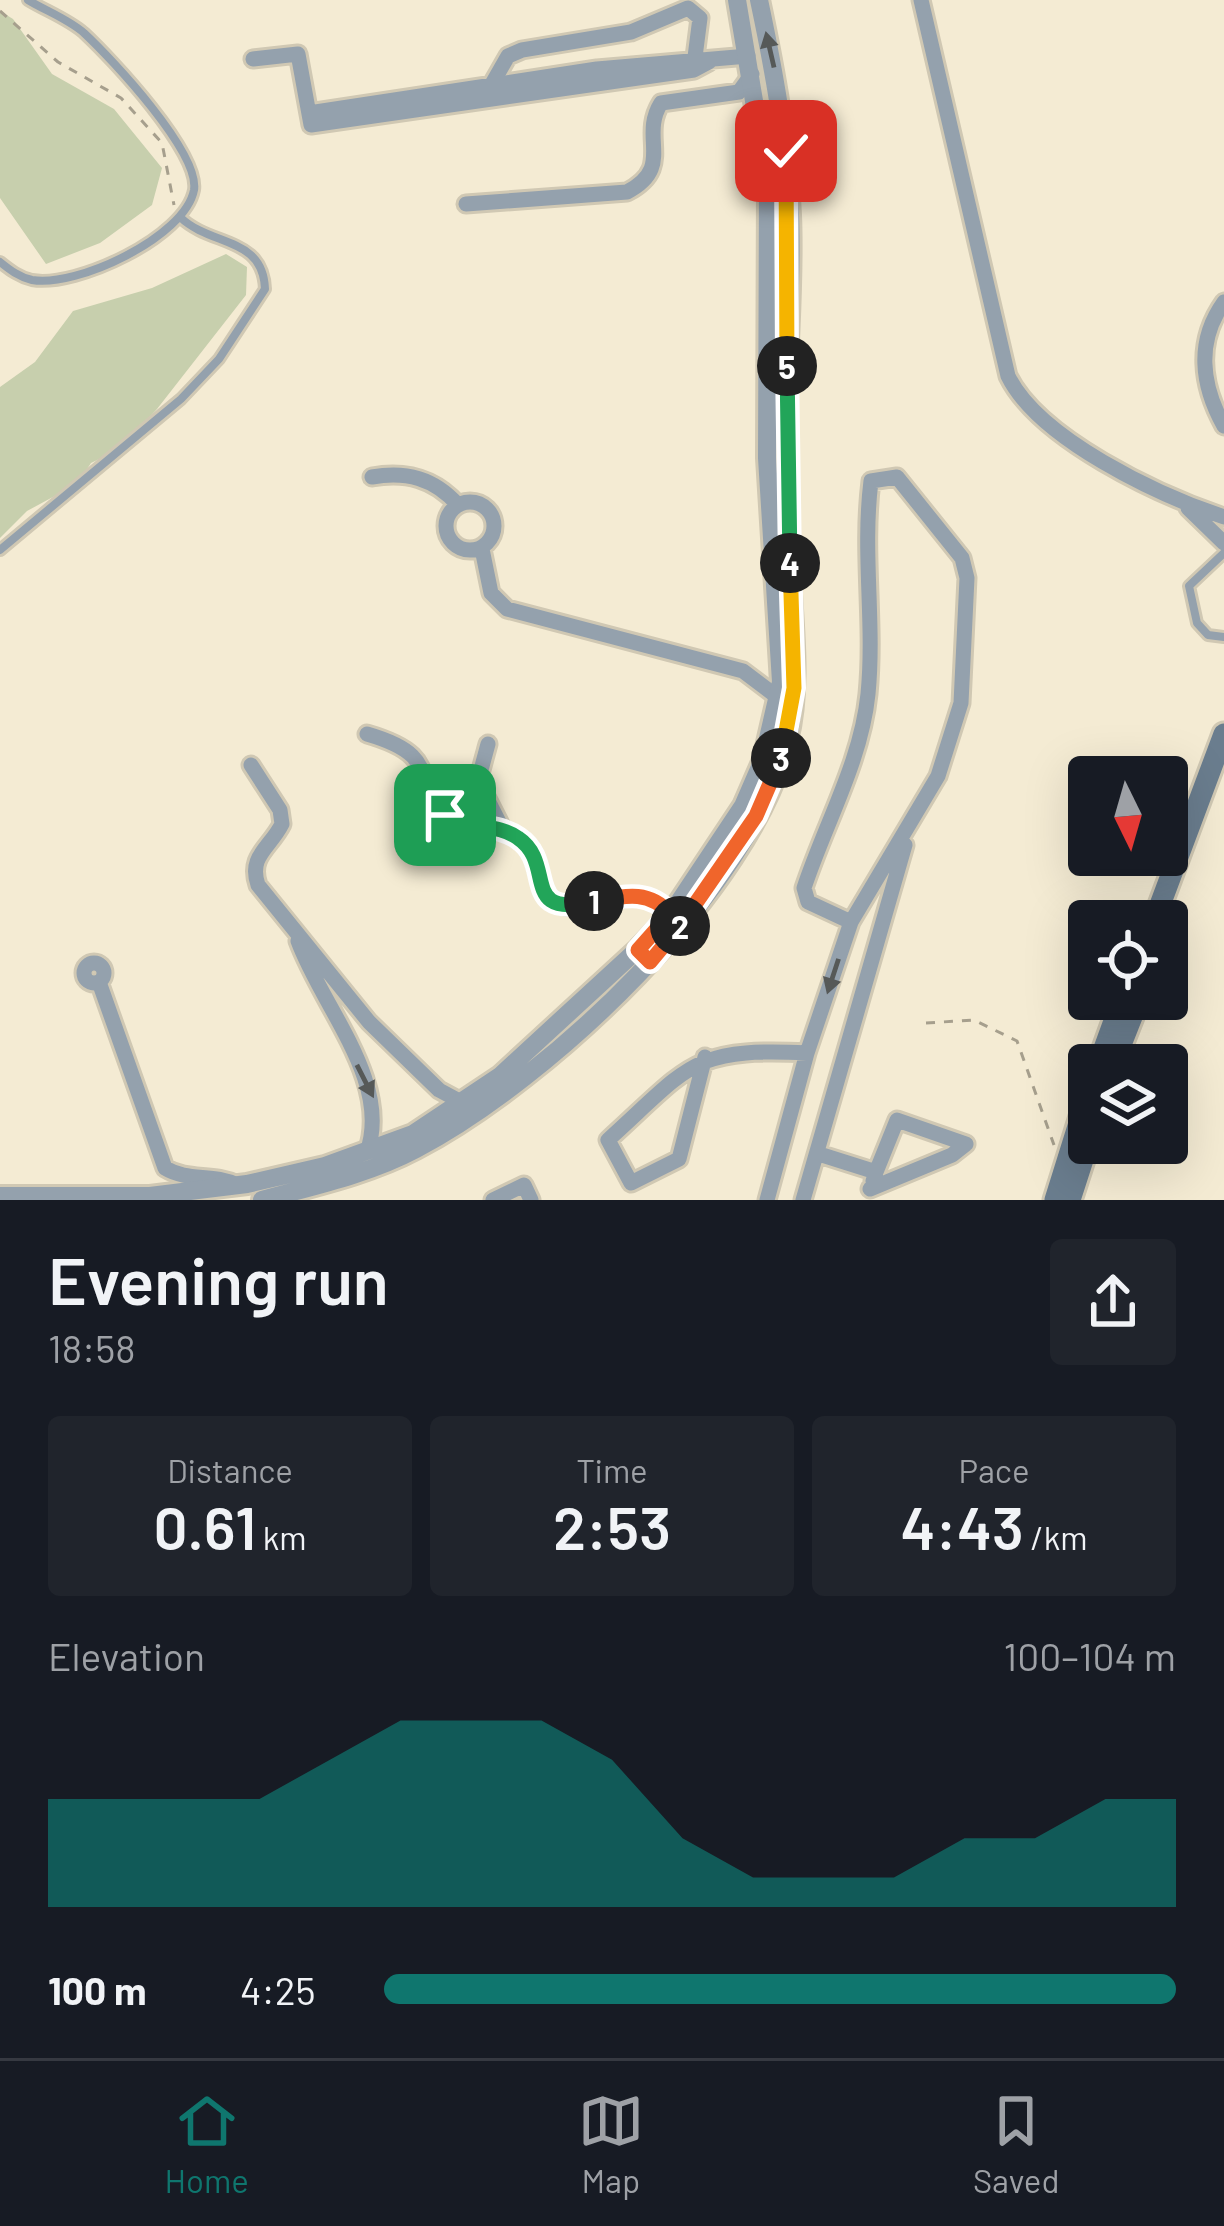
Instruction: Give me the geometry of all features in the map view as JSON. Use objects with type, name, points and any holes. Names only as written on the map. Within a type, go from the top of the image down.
[{"type":"main road","points":[[1162,900],[1224,734]]},
{"type":"main road","points":[[1177,900],[1224,778]]},
{"type":"main road","points":[[1056,1197],[1068,1152]]},
{"type":"main road","points":[[1056,1197],[1075,1164]]},
{"type":"street","points":[[0,1196],[150,1196],[244,1190],[413,1134],[465,1104],[644,956],[743,806],[780,699],[781,664],[767,458],[770,256],[759,112],[737,0]]},
{"type":"street","points":[[262,1200],[381,1166],[458,1124],[506,1091],[644,956],[724,869],[756,816],[788,739],[794,688],[786,404],[790,219],[780,111],[759,0]]},
{"type":"street","points":[[921,0],[1008,376],[1021,402],[1041,422],[1181,502],[1224,517]]},
{"type":"street","points":[[253,59],[298,54],[310,112],[694,70],[702,59],[700,18],[688,8],[631,32],[522,50],[508,56],[484,91]]},
{"type":"street","points":[[702,59],[750,65]]},
{"type":"street","points":[[739,92],[750,65]]},
{"type":"street","points":[[739,92],[759,112]]},
{"type":"street","points":[[466,204],[627,192],[646,182],[654,165],[653,116],[661,103],[739,92]]},
{"type":"street","points":[[1224,302],[1209,322],[1204,380],[1224,426]]},
{"type":"street","points":[[372,477],[398,472],[423,479],[458,505]]},
{"type":"street","points":[[767,1200],[807,1053],[851,922],[906,837],[938,776],[961,703],[967,578],[962,558],[896,477],[872,481],[865,531],[868,693],[860,742],[804,888],[808,902],[851,922]]},
{"type":"street","points":[[478,502],[493,515],[494,534],[482,549],[463,550],[448,538],[446,519],[458,505],[478,502]]},
{"type":"street","points":[[1181,502],[1224,543]]},
{"type":"street","points":[[482,549],[491,593],[507,609],[743,671],[780,699]]},
{"type":"street","points":[[743,671],[781,664]]},
{"type":"street","points":[[367,734],[416,757],[445,815],[461,825],[503,830],[527,845],[543,893],[560,906],[631,895],[658,899],[670,914]]},
{"type":"street","points":[[488,744],[478,782],[503,830]]},
{"type":"street","points":[[251,765],[280,809],[282,824],[253,869],[296,938],[374,1098],[375,1130],[367,1152]]},
{"type":"street","points":[[803,1200],[819,1154],[848,1029],[898,880],[906,837]]},
{"type":"street","points":[[296,938],[326,965],[369,1022],[439,1090],[465,1104]]},
{"type":"street","points":[[99,982],[165,1168],[177,1175],[225,1179],[244,1190]]},
{"type":"street","points":[[819,1020],[848,1029]]},
{"type":"street","points":[[345,1040],[369,1022]]},
{"type":"street","points":[[705,1058],[679,1159],[631,1183],[608,1140],[705,1058],[722,1052],[807,1053]]},
{"type":"street","points":[[897,1120],[966,1144],[952,1155],[870,1189],[876,1172],[897,1120]]},
{"type":"street","points":[[819,1154],[876,1172]]},
{"type":"street","points":[[150,1196],[165,1168]]},
{"type":"street","points":[[493,1200],[524,1185],[531,1200]]},
{"type":"lane","points":[[0,262],[14,273],[51,280],[121,258],[180,217],[195,187],[192,167],[176,140],[83,33],[28,0]]},
{"type":"lane","points":[[0,550],[181,399],[219,359],[266,289],[260,259],[247,248],[202,235],[180,217]]},
{"type":"lane","points":[[1224,553],[1189,586],[1197,623],[1208,635],[1224,637]]},
{"type":"path","points":[[0,11],[58,62],[121,98],[162,142],[180,217]]},
{"type":"path","points":[[926,1022],[974,1020],[1017,1041],[1057,1154],[1065,1161]]},
{"type":"green space","points":[[0,11],[13,19],[52,74],[114,109],[162,168],[152,205],[100,243],[46,264],[0,198]]},
{"type":"green space","points":[[226,254],[247,267],[246,295],[157,409],[120,449],[91,463],[77,484],[27,511],[0,538],[0,387],[35,362],[73,311],[152,288]]},
{"type":"route","points":[[445,815],[461,825],[503,830],[527,845],[543,893],[560,906],[631,895],[658,899],[670,914],[638,950],[650,962],[724,869],[756,816],[788,739],[794,688],[786,404],[790,219],[786,151]]}]
